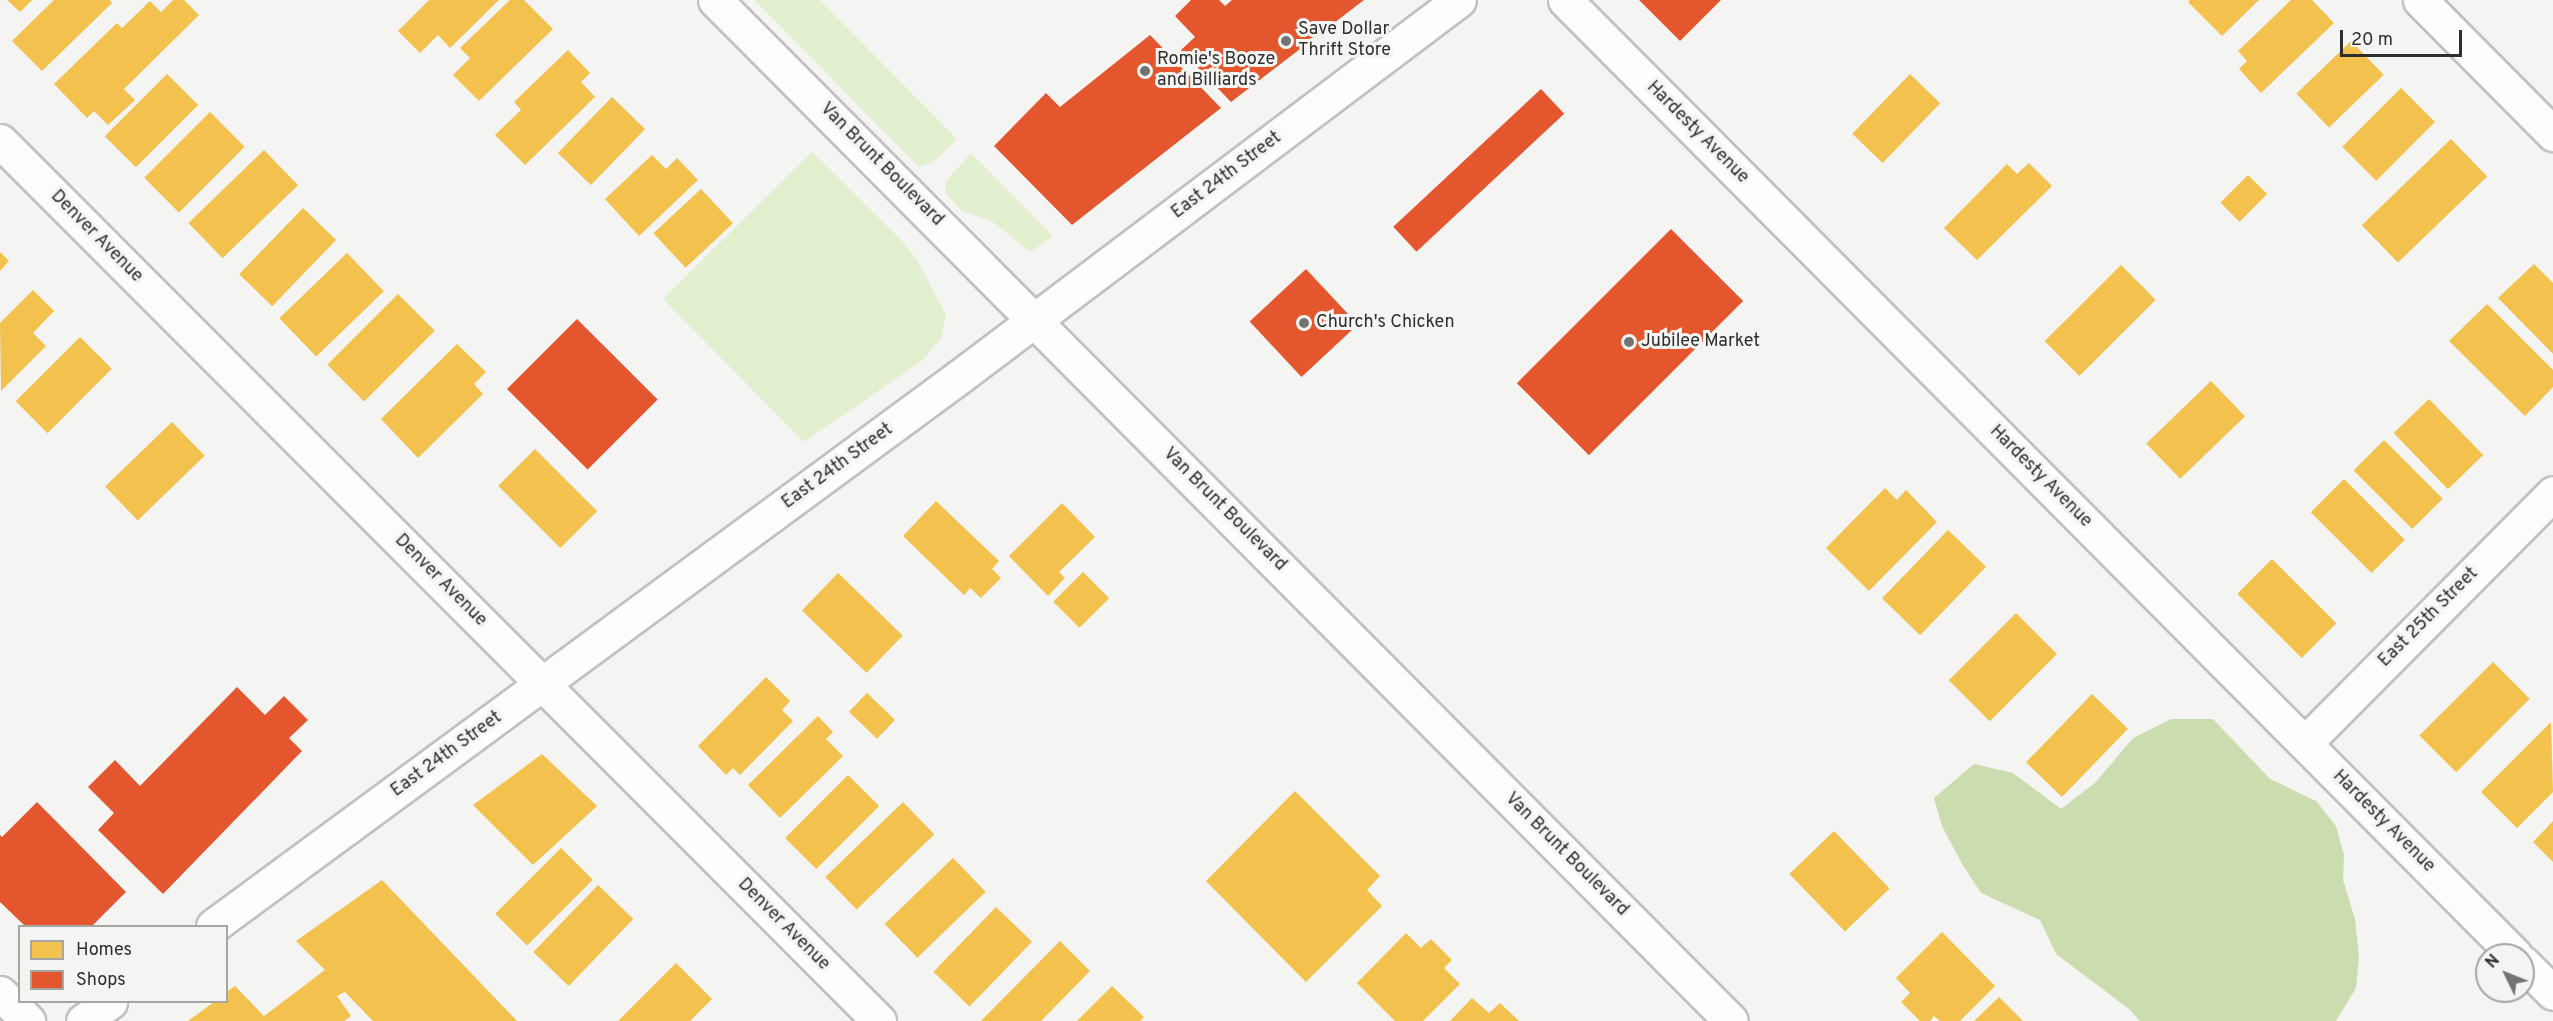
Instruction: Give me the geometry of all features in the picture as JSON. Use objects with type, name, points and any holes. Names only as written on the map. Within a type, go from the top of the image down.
[{"type":"street","name":"Van Brunt Boulevard","points":[[716,0],[1731,1021]]},
{"type":"street","name":"East 24th Street","points":[[216,925],[1036,320],[1459,0]]},
{"type":"street","name":"Hardesty Avenue","points":[[1565,0],[2503,943]]},
{"type":"street","points":[[2420,0],[2553,134]]},
{"type":"street","name":"Denver Avenue","points":[[0,141],[879,1021]]},
{"type":"street","name":"East 25th Street","points":[[2305,742],[2553,493]]},
{"type":"street","points":[[2535,975],[2553,993]]},
{"type":"street","points":[[0,993],[28,1021]]},
{"type":"street","points":[[83,1021],[109,1003]]},
{"type":"green space","points":[[754,0],[820,0],[957,139],[932,163],[919,167]]},
{"type":"green space","points":[[812,152],[900,239],[916,258],[946,315],[941,338],[923,360],[804,442],[663,299]]},
{"type":"green space","points":[[971,153],[1053,236],[1030,252],[993,222],[961,210],[945,193],[946,181]]},
{"type":"green space","points":[[2171,719],[2213,719],[2270,779],[2316,801],[2336,826],[2344,855],[2343,880],[2355,919],[2359,957],[2356,988],[2336,1021],[2140,1021],[2129,1009],[2056,954],[2040,920],[1981,893],[1962,864],[1942,826],[1934,798],[1974,764],[2013,773],[2061,809],[2096,782],[2133,738]]},
{"type":"building: Homes","points":[[7,0],[32,0],[20,12]]},
{"type":"building: Homes","points":[[54,0],[110,0],[112,3],[42,71],[12,41]]},
{"type":"building: Homes","points":[[173,0],[184,0],[199,15],[124,89],[135,100],[108,125],[94,111],[87,118],[54,84],[117,23],[122,28],[150,1],[161,12]]},
{"type":"building: Homes","points":[[429,0],[499,0],[450,48],[438,35],[420,53],[398,31]]},
{"type":"building: Homes","points":[[510,0],[524,0],[553,29],[479,101],[453,75],[470,58],[460,48]]},
{"type":"building: Homes","points":[[2190,0],[2259,0],[2222,36],[2188,2]]},
{"type":"building: Homes","points":[[2291,0],[2312,0],[2334,23],[2261,93],[2239,69],[2247,61],[2238,51]]},
{"type":"building: Homes","points":[[2351,41],[2384,75],[2329,128],[2296,94]]},
{"type":"building: Homes","points":[[568,50],[590,73],[581,82],[595,97],[525,165],[495,135],[521,110],[514,102]]},
{"type":"building: Homes","points":[[167,74],[198,105],[136,167],[105,136]]},
{"type":"building: Homes","points":[[1910,74],[1940,103],[1883,163],[1852,134]]},
{"type":"building: Homes","points":[[2401,88],[2435,122],[2376,181],[2342,147]]},
{"type":"building: Homes","points":[[612,97],[645,129],[591,185],[558,153]]},
{"type":"building: Homes","points":[[210,112],[245,147],[179,212],[144,178]]},
{"type":"building: Homes","points":[[2451,139],[2487,176],[2398,263],[2362,225]]},
{"type":"building: Homes","points":[[264,150],[298,185],[223,258],[188,223]]},
{"type":"building: Homes","points":[[652,155],[666,169],[677,158],[698,180],[639,236],[605,199]]},
{"type":"building: Homes","points":[[2029,163],[2052,186],[1977,260],[1944,228],[2007,164],[2017,174]]},
{"type":"building: Homes","points":[[2248,175],[2267,194],[2240,222],[2220,203]]},
{"type":"building: Homes","points":[[701,189],[733,223],[686,268],[653,233]]},
{"type":"building: Homes","points":[[303,208],[336,240],[272,306],[239,274]]},
{"type":"building: Homes","points":[[0,252],[9,261],[0,271]]},
{"type":"building: Homes","points":[[347,253],[384,291],[316,356],[279,318]]},
{"type":"building: Homes","points":[[2534,264],[2553,283],[2553,354],[2498,298]]},
{"type":"building: Homes","points":[[2121,265],[2156,300],[2079,376],[2045,341]]},
{"type":"building: Homes","points":[[33,290],[54,311],[33,333],[46,346],[1,391],[0,323]]},
{"type":"building: Homes","points":[[398,294],[435,331],[364,401],[327,365]]},
{"type":"building: Homes","points":[[2487,304],[2553,370],[2553,387],[2525,416],[2449,341]]},
{"type":"building: Homes","points":[[80,337],[112,369],[47,433],[16,401]]},
{"type":"building: Homes","points":[[457,344],[486,372],[474,384],[483,394],[418,458],[381,419]]},
{"type":"building: Homes","points":[[2211,381],[2245,416],[2180,479],[2146,444]]},
{"type":"building: Homes","points":[[2429,399],[2483,455],[2448,489],[2394,433]]},
{"type":"building: Homes","points":[[172,422],[205,456],[138,520],[105,487]]},
{"type":"building: Homes","points":[[2384,440],[2443,499],[2412,529],[2354,470]]},
{"type":"building: Homes","points":[[535,449],[597,511],[560,548],[498,486]]},
{"type":"building: Homes","points":[[2344,479],[2405,540],[2372,573],[2311,512]]},
{"type":"building: Homes","points":[[1885,488],[1897,500],[1906,490],[1937,522],[1869,591],[1826,548]]},
{"type":"building: Homes","points":[[936,501],[999,561],[992,569],[1001,578],[981,598],[970,588],[964,595],[903,536]]},
{"type":"building: Homes","points":[[1062,503],[1095,537],[1059,572],[1065,578],[1048,596],[1009,556]]},
{"type":"building: Homes","points":[[1948,530],[1986,567],[1920,635],[1882,598]]},
{"type":"building: Homes","points":[[2272,559],[2336,623],[2302,658],[2237,594]]},
{"type":"building: Homes","points":[[1083,572],[1109,598],[1079,628],[1053,602]]},
{"type":"building: Homes","points":[[838,573],[903,636],[867,673],[802,610]]},
{"type":"building: Homes","points":[[2016,613],[2057,654],[1990,721],[1949,680]]},
{"type":"building: Homes","points":[[2493,662],[2530,699],[2456,772],[2419,736]]},
{"type":"building: Homes","points":[[766,677],[790,701],[782,710],[793,721],[740,775],[733,768],[726,775],[698,746]]},
{"type":"building: Homes","points":[[867,693],[895,720],[877,739],[849,712]]},
{"type":"building: Homes","points":[[2092,694],[2128,729],[2062,797],[2026,762]]},
{"type":"building: Homes","points":[[818,716],[833,732],[826,739],[843,756],[780,818],[748,785]]},
{"type":"building: Homes","points":[[2551,722],[2553,792],[2517,828],[2481,792]]},
{"type":"building: Homes","points":[[542,754],[597,806],[533,865],[473,805]]},
{"type":"building: Homes","points":[[848,775],[879,806],[816,869],[785,838]]},
{"type":"building: Homes","points":[[1295,791],[1380,876],[1367,890],[1382,906],[1306,982],[1206,881]]},
{"type":"building: Homes","points":[[903,802],[934,834],[857,909],[825,877]]},
{"type":"building: Homes","points":[[2553,821],[2553,862],[2533,842]]},
{"type":"building: Homes","points":[[1834,831],[1890,889],[1845,932],[1789,874]]},
{"type":"building: Homes","points":[[561,848],[593,880],[527,946],[495,914]]},
{"type":"building: Homes","points":[[953,858],[986,892],[917,958],[885,924]]},
{"type":"building: Homes","points":[[382,880],[517,1021],[373,1021],[345,992],[337,996],[351,1016],[344,1021],[188,1021],[213,1003],[228,1003],[228,991],[235,986],[264,1016],[325,970],[296,941]]},
{"type":"building: Homes","points":[[598,885],[633,919],[569,986],[533,952]]},
{"type":"building: Homes","points":[[996,907],[1032,942],[969,1006],[933,972]]},
{"type":"building: Homes","points":[[1942,932],[1995,986],[1960,1021],[1940,1021],[1934,1016],[1930,1021],[1920,1021],[1901,1002],[1910,993],[1896,978]]},
{"type":"building: Homes","points":[[1406,933],[1421,948],[1431,939],[1452,960],[1444,968],[1460,984],[1423,1021],[1395,1021],[1357,983]]},
{"type":"building: Homes","points":[[1060,941],[1090,971],[1041,1021],[981,1021]]},
{"type":"building: Homes","points":[[676,963],[712,999],[690,1021],[618,1021]]},
{"type":"building: Homes","points":[[1112,986],[1144,1017],[1140,1021],[1077,1021]]},
{"type":"building: Homes","points":[[1999,997],[2023,1021],[1974,1021]]},
{"type":"building: Homes","points":[[1472,998],[1489,1013],[1500,1003],[1519,1021],[1450,1021]]},
{"type":"building: Shops","points":[[1191,0],[1219,0],[1225,6],[1232,0],[1364,0],[1231,102],[1181,50],[1195,37],[1175,16]]},
{"type":"building: Shops","points":[[1639,0],[1721,0],[1680,41]]},
{"type":"building: Shops","points":[[1150,35],[1221,108],[1072,225],[994,146],[1046,93],[1060,107]]},
{"type":"building: Shops","points":[[1541,89],[1564,114],[1416,252],[1393,227]]},
{"type":"building: Shops","name":"Jubilee Market","points":[[1671,229],[1743,301],[1589,455],[1517,383]]},
{"type":"building: Shops","name":"Church's Chicken","points":[[1306,269],[1358,325],[1302,377],[1250,322]]},
{"type":"building: Shops","points":[[577,319],[658,400],[588,470],[507,389]]},
{"type":"building: Shops","points":[[237,687],[265,715],[284,696],[308,720],[289,738],[302,751],[163,894],[98,830],[114,813],[88,787],[115,760],[140,786]]},
{"type":"building: Shops","points":[[37,802],[126,892],[93,925],[24,925],[0,902],[0,835],[2,837]]},
{"type":"place","name":"Save Dollar Thrift Store","points":[[1286,41]]},
{"type":"place","name":"Romie's Booze and Billiards","points":[[1145,71]]},
{"type":"place","name":"Church's Chicken","points":[[1304,323]]},
{"type":"place","name":"Jubilee Market","points":[[1629,342]]}]
